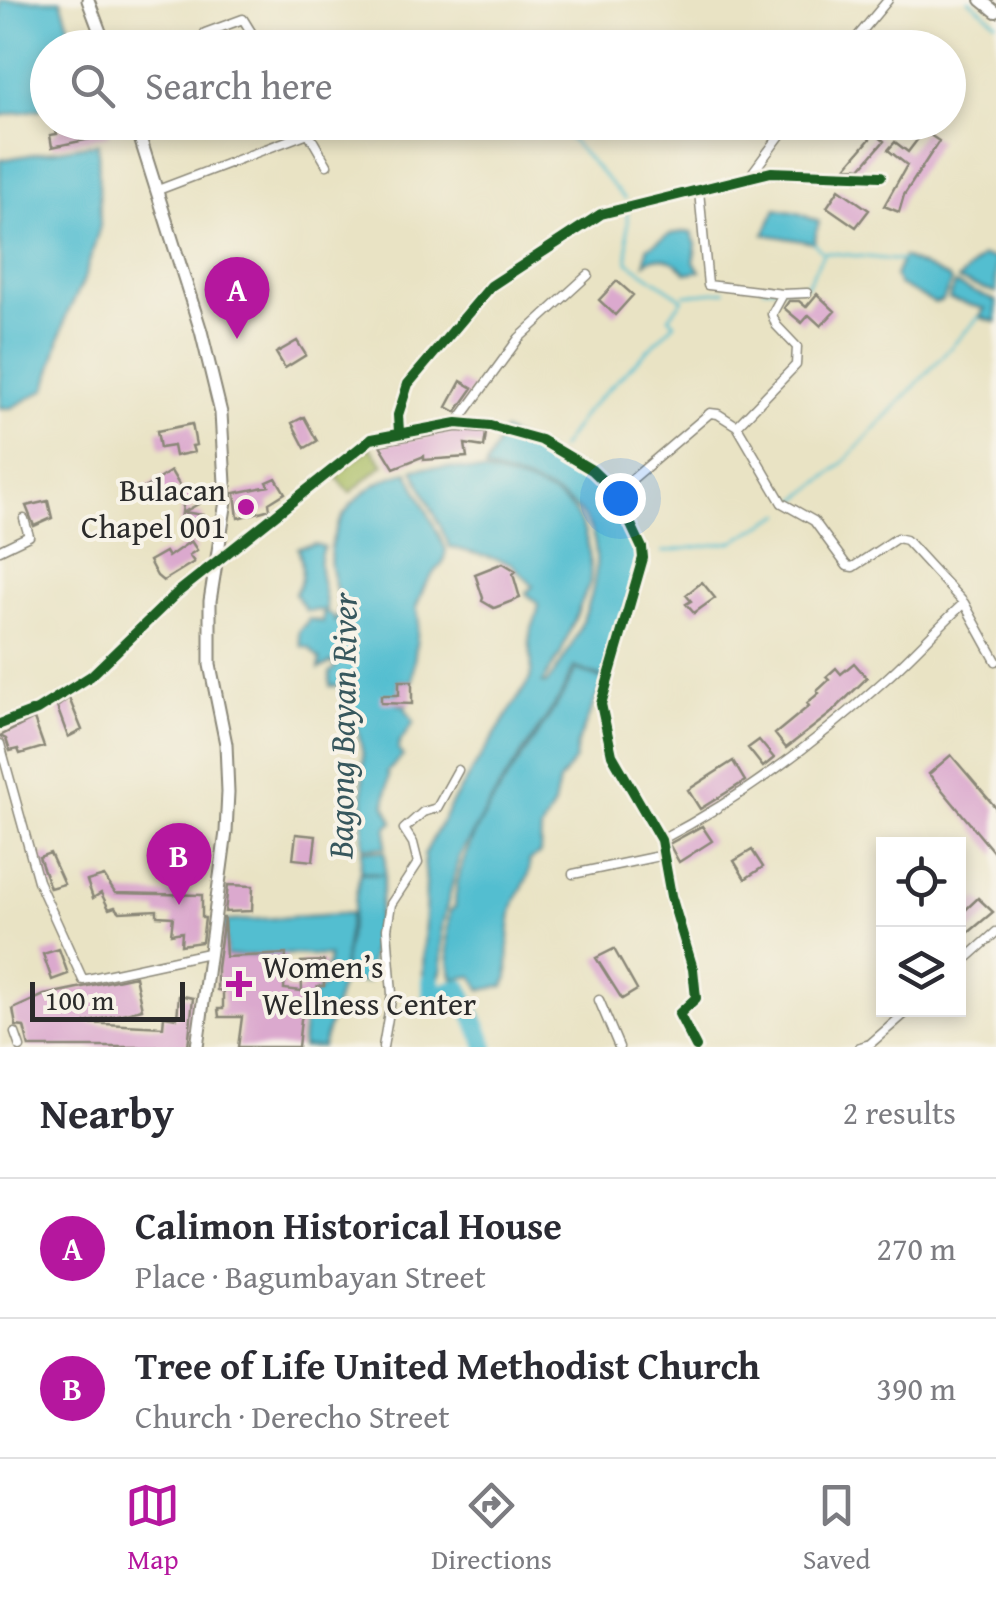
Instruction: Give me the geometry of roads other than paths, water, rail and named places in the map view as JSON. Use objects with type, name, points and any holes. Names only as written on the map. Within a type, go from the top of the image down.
[{"type":"main road","points":[[88,0],[99,30]]},
{"type":"main road","points":[[141,140],[201,331],[221,413],[226,501],[210,601],[210,665],[226,744],[228,792],[198,1047]]},
{"type":"street","points":[[863,30],[888,0]]},
{"type":"street","points":[[982,0],[996,12]]},
{"type":"street","points":[[212,30],[238,18],[249,30]]},
{"type":"street","points":[[158,190],[290,140]]},
{"type":"street","points":[[312,140],[327,165]]},
{"type":"street","points":[[750,176],[777,140]]},
{"type":"street","points":[[399,432],[398,415],[408,384],[492,286],[600,214],[772,172],[882,176]]},
{"type":"street","points":[[699,190],[708,284],[783,294],[808,293]]},
{"type":"street","points":[[457,423],[518,338],[588,275]]},
{"type":"street","points":[[737,426],[796,366],[797,347],[776,325],[772,314],[783,294]]},
{"type":"street","points":[[616,493],[710,413],[718,414],[737,426],[782,502],[814,520],[847,566],[854,567],[902,538],[964,603],[996,661]]},
{"type":"street","points":[[0,724],[37,710],[91,676],[165,604],[371,439],[457,423],[490,426],[541,440],[592,470],[616,493],[642,548],[643,558],[601,704],[612,756],[660,840],[696,994],[694,1002],[682,1010],[680,1019],[696,1047]]},
{"type":"street","points":[[0,550],[29,536],[24,519]]},
{"type":"street","points":[[660,840],[716,811],[825,730],[888,678],[964,603]]},
{"type":"street","points":[[0,744],[38,881],[83,980],[208,953]]},
{"type":"street","points":[[384,1047],[392,994],[387,930],[391,904],[418,863],[414,843],[404,828],[423,812],[438,808],[458,770]]},
{"type":"street","points":[[573,874],[664,856]]},
{"type":"street","points":[[966,959],[996,932]]},
{"type":"street","points":[[599,1000],[619,1047]]},
{"type":"street","points":[[860,1047],[870,1044],[902,1017]]},
{"type":"street","points":[[16,1033],[20,1047]]},
{"type":"water","points":[[0,0],[61,0],[71,30],[30,30],[30,111],[0,116]]},
{"type":"water","points":[[98,143],[100,226],[83,282],[66,316],[46,389],[11,408],[0,408],[0,160]]},
{"type":"water","points":[[776,209],[819,222],[814,243],[764,234]]},
{"type":"water","points":[[691,233],[696,244],[694,262],[700,271],[687,273],[662,258],[645,263],[647,248],[671,234]]},
{"type":"water","points":[[982,256],[996,259],[996,293],[958,280]]},
{"type":"water","points":[[903,257],[949,278],[943,300],[935,303],[899,285],[895,276]]},
{"type":"water","points":[[955,284],[996,301],[996,322],[979,317],[985,309],[949,299]]},
{"type":"water","points":[[503,431],[593,476],[619,506],[642,555],[604,678],[574,667],[560,697],[499,788],[459,857],[442,926],[442,969],[434,989],[440,992],[438,1000],[429,999],[423,974],[424,855],[530,679],[530,636],[538,604],[526,593],[533,586],[511,563],[450,547],[413,469],[472,470],[518,480],[556,497],[576,514],[587,542],[590,582],[560,655],[542,683],[546,684],[559,667],[583,621],[596,570],[595,545],[587,523],[572,505],[542,487],[485,469]]},
{"type":"water","points":[[408,472],[446,550],[416,607],[419,619],[412,681],[399,681],[399,705],[407,704],[405,708],[414,722],[399,743],[398,750],[403,756],[387,772],[385,805],[393,822],[387,827],[385,848],[363,847],[363,755],[349,686],[330,686],[333,662],[319,669],[320,660],[309,648],[301,646],[300,630],[309,619],[323,622],[323,610],[306,611],[295,593],[302,571],[298,548],[315,544],[324,547],[320,571],[326,613],[335,622],[338,602],[331,551],[341,519],[363,493],[392,476]]},
{"type":"water","points":[[576,669],[604,680],[577,744],[575,760],[559,781],[554,805],[541,830],[540,853],[529,861],[528,876],[514,904],[508,977],[504,986],[481,990],[473,976],[453,979],[449,961],[450,911],[455,907],[459,876],[485,815]]},
{"type":"water","points":[[362,850],[385,852],[385,875],[367,982],[342,982],[322,1047],[302,1047],[306,1013],[312,998],[324,986],[329,956],[226,956],[225,927],[217,927],[217,922],[351,913],[342,974],[360,873],[382,875],[360,871]]},
{"type":"waterway","points":[[969,0],[996,22]]},
{"type":"waterway","points":[[571,140],[625,199]]},
{"type":"waterway","points":[[560,449],[585,412],[675,323],[669,317],[683,299],[628,262],[627,212]]},
{"type":"waterway","points":[[814,243],[822,252]]},
{"type":"waterway","points":[[763,288],[807,285],[824,252],[902,261]]},
{"type":"waterway","points":[[685,295],[725,291]]},
{"type":"waterway","points":[[795,502],[841,465],[979,317]]},
{"type":"waterway","points":[[662,552],[732,542],[782,514]]},
{"type":"waterway","name":"Bagong Bayan River","points":[[431,980],[431,995],[460,988],[486,1047]]},
{"type":"place","name":"Calimon Historical House","points":[[237,339]]},
{"type":"place","name":"Bulacan Chapel 001","points":[[246,507]]},
{"type":"place","name":"Tree of Life United Methodist Church","points":[[179,905]]},
{"type":"place","name":"Women’s Wellness Center","points":[[239,984]]}]
